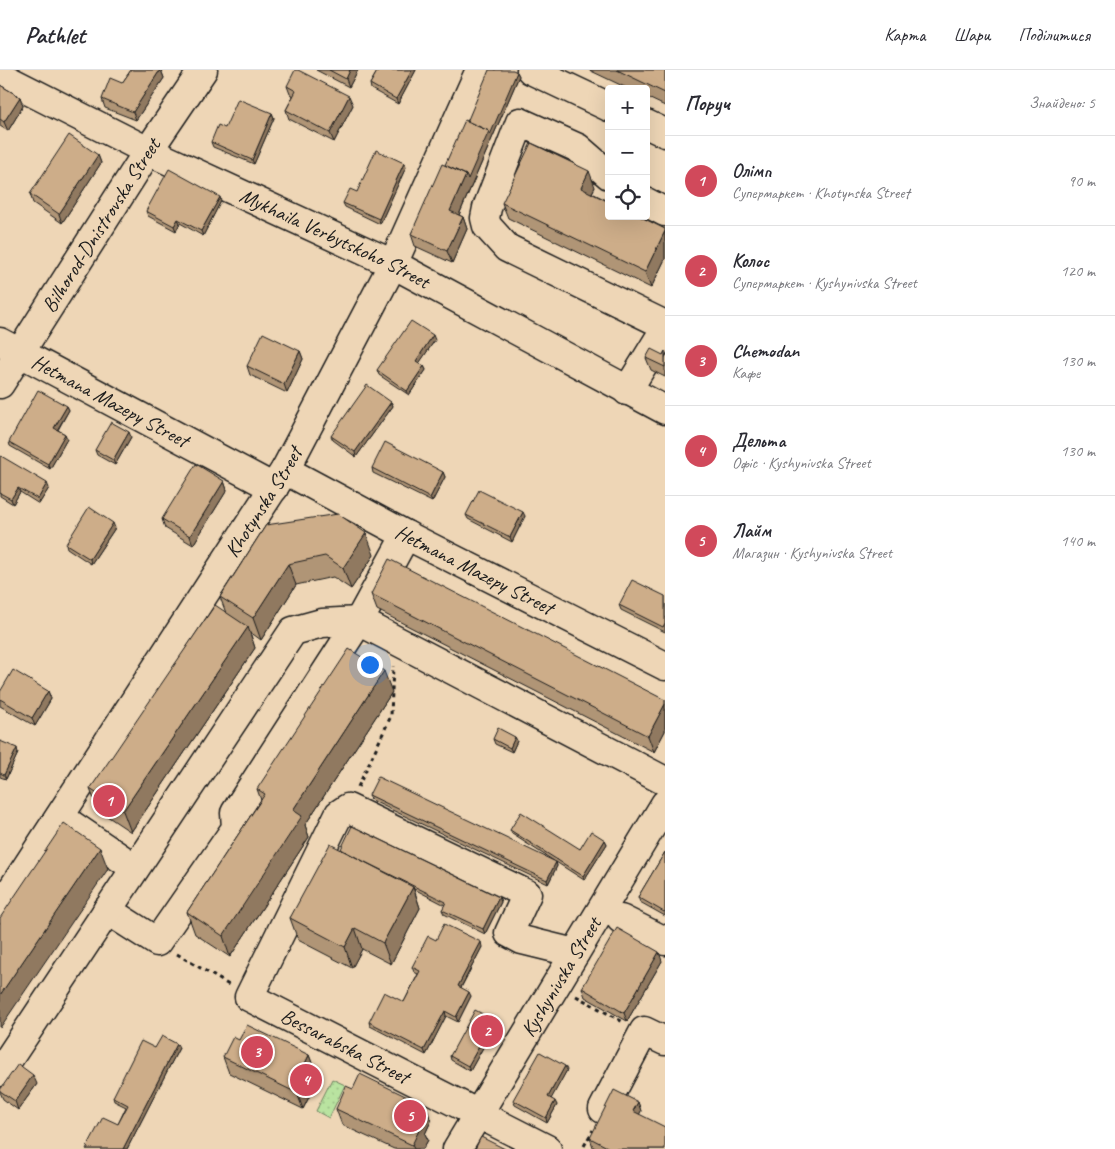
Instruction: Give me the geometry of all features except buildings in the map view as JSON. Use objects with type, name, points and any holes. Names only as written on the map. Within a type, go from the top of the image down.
[{"type":"street","name":"Bilhorod-Dnistrovska Street","points":[[0,384],[10,347],[203,70]]},
{"type":"street","name":"Khotynska Street","points":[[0,908],[9,877],[60,817],[279,479],[393,264],[480,70]]},
{"type":"street","points":[[531,70],[605,105]]},
{"type":"street","name":"Mykhaila Verbytskoho Street","points":[[0,76],[148,151],[393,264],[665,410]]},
{"type":"street","points":[[605,172],[578,148],[520,122],[484,218],[487,226],[507,248],[665,327],[627,391]]},
{"type":"street","points":[[650,126],[665,133]]},
{"type":"street","points":[[650,204],[665,212]]},
{"type":"street","name":"Hetmana Mazepy Street","points":[[10,347],[279,479],[406,535],[665,666]]},
{"type":"street","points":[[107,910],[157,942],[236,828],[235,813],[359,621],[406,535]]},
{"type":"street","points":[[0,1072],[293,631],[322,623],[359,621],[665,781]]},
{"type":"street","name":"Kyshynivska Street","points":[[457,1149],[665,804]]},
{"type":"street","points":[[250,997],[339,814],[348,808],[527,894],[510,933],[522,940],[575,953]]},
{"type":"street","points":[[60,817],[135,868]]},
{"type":"street","points":[[625,921],[665,940]]},
{"type":"street","name":"Bessarabska Street","points":[[250,997],[547,1149]]},
{"type":"street","points":[[603,1109],[655,1036]]},
{"type":"path","points":[[348,808],[391,716],[394,639]]},
{"type":"path","points":[[157,942],[250,997]]},
{"type":"path","points":[[574,994],[627,1025],[655,1036]]},
{"type":"green space","points":[[332,1079],[345,1085],[329,1118],[316,1111]]},
{"type":"place","name":"Олімп","points":[[109,801]]},
{"type":"place","name":"Колос","points":[[487,1031]]},
{"type":"place","name":"Chemodan","points":[[257,1052]]},
{"type":"place","name":"Дельта","points":[[306,1080]]},
{"type":"place","name":"Лайм","points":[[410,1116]]}]
